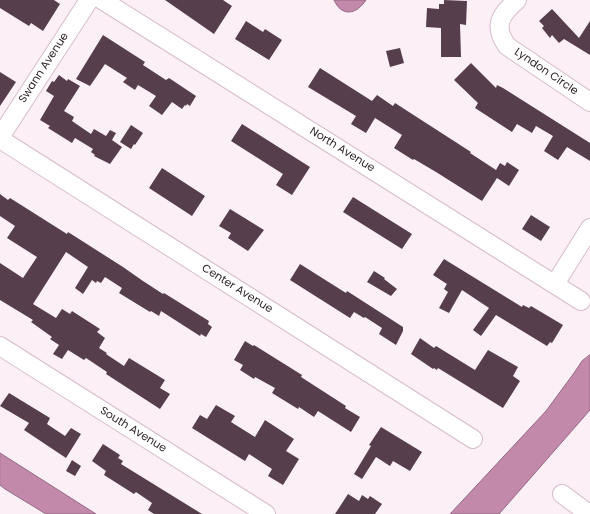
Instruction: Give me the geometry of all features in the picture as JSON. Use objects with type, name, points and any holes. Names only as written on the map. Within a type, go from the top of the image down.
[{"type":"street","name":"Swann Avenue","points":[[0,138],[89,0]]},
{"type":"street","name":"North Avenue","points":[[102,0],[581,301]]},
{"type":"street","name":"Lyndon Circle","points":[[517,0],[505,10],[500,18],[499,29],[501,38],[506,46],[590,102]]},
{"type":"street","name":"Center Avenue","points":[[0,138],[473,439]]},
{"type":"street","points":[[555,284],[590,228]]},
{"type":"street","name":"South Avenue","points":[[0,346],[266,514]]},
{"type":"street","points":[[562,494],[589,514]]},
{"type":"shaded area","points":[[334,0],[366,0],[354,11],[345,12],[337,6]]},
{"type":"shaded area","points":[[590,355],[590,410],[499,514],[450,514],[546,411],[582,361]]},
{"type":"shaded area","points":[[0,453],[96,514],[46,514],[5,489],[0,485]]},
{"type":"building","points":[[0,0],[54,0],[60,4],[43,31],[31,23],[29,26],[0,8]]},
{"type":"building","points":[[165,0],[223,0],[232,6],[214,34]]},
{"type":"building","points":[[444,0],[467,1],[466,25],[460,24],[461,57],[441,57],[441,28],[426,27],[427,8],[439,9],[439,4],[444,4]]},
{"type":"building","points":[[552,9],[579,38],[590,21],[590,55],[564,39],[559,43],[552,35],[550,38],[542,28],[544,26],[539,21]]},
{"type":"building","points":[[246,21],[263,32],[265,29],[282,40],[269,60],[235,39]]},
{"type":"building","points":[[103,35],[145,62],[143,65],[166,80],[169,78],[196,96],[190,106],[187,104],[182,109],[172,102],[162,115],[149,106],[156,96],[138,85],[135,90],[123,82],[127,78],[105,64],[90,86],[76,79]]},
{"type":"building","points":[[400,48],[404,63],[390,67],[386,51]]},
{"type":"building","points":[[471,63],[496,88],[497,85],[503,88],[590,143],[590,161],[567,147],[558,160],[544,151],[553,136],[536,126],[532,133],[517,124],[512,132],[475,108],[478,103],[454,80]]},
{"type":"building","points":[[320,68],[372,101],[377,95],[393,106],[395,103],[496,170],[500,163],[505,166],[507,162],[519,170],[509,186],[497,178],[482,201],[394,148],[402,135],[375,118],[366,133],[351,124],[356,116],[308,87]]},
{"type":"building","points":[[0,72],[16,82],[0,106]]},
{"type":"building","points":[[59,75],[67,81],[68,79],[80,86],[64,111],[74,117],[72,121],[91,134],[94,129],[106,136],[110,130],[116,133],[112,140],[122,147],[110,164],[94,156],[95,155],[91,152],[93,149],[75,138],[72,143],[48,128],[50,126],[40,120],[54,96],[46,91],[52,81],[54,82]]},
{"type":"building","points":[[242,124],[310,167],[292,195],[276,185],[283,174],[231,141]]},
{"type":"building","points":[[131,125],[143,133],[131,149],[120,142]]},
{"type":"building","points":[[162,168],[205,196],[192,216],[149,188]]},
{"type":"building","points":[[0,194],[8,200],[10,198],[67,234],[68,232],[163,294],[164,293],[209,321],[208,324],[212,327],[206,337],[201,334],[200,336],[161,311],[159,316],[119,293],[122,288],[105,277],[101,283],[97,281],[96,283],[92,280],[83,294],[75,288],[88,267],[66,252],[33,304],[56,318],[62,309],[70,314],[72,311],[100,329],[97,332],[105,338],[99,348],[107,353],[106,354],[124,366],[129,358],[165,380],[160,388],[170,394],[160,409],[106,374],[107,372],[86,358],[84,360],[68,350],[62,359],[53,354],[59,345],[50,339],[52,337],[31,322],[33,320],[0,300],[0,263],[23,278],[37,257],[7,238],[15,226],[0,216]]},
{"type":"building","points":[[353,197],[412,234],[402,249],[343,212]]},
{"type":"building","points":[[230,209],[264,230],[248,251],[228,238],[231,233],[219,226]]},
{"type":"building","points":[[531,215],[550,227],[541,241],[522,229]]},
{"type":"building","points":[[444,259],[522,307],[523,305],[529,308],[531,306],[563,325],[552,343],[550,342],[547,346],[496,315],[481,336],[473,330],[489,308],[462,290],[449,313],[439,308],[448,292],[444,289],[447,284],[433,275]]},
{"type":"building","points":[[300,264],[346,293],[347,291],[403,327],[403,331],[396,345],[379,334],[382,328],[365,317],[364,318],[354,312],[350,318],[290,280]]},
{"type":"building","points":[[374,271],[385,278],[384,279],[397,289],[391,296],[367,282]]},
{"type":"building","points":[[420,338],[434,348],[436,346],[475,370],[488,350],[518,367],[513,376],[520,381],[503,408],[438,368],[437,370],[434,368],[433,369],[411,354]]},
{"type":"building","points":[[245,341],[302,375],[301,377],[346,406],[345,408],[360,417],[351,432],[318,411],[314,417],[299,407],[298,409],[272,393],[275,388],[255,377],[254,379],[240,370],[243,365],[234,360]]},
{"type":"building","points":[[9,393],[50,418],[47,424],[65,436],[71,428],[81,434],[66,458],[24,430],[29,423],[0,406]]},
{"type":"building","points":[[216,405],[235,416],[231,422],[255,437],[265,420],[294,439],[286,451],[299,459],[283,485],[268,476],[272,469],[249,454],[245,461],[192,428],[200,415],[207,419]]},
{"type":"building","points":[[381,427],[422,452],[410,471],[393,461],[390,466],[376,457],[362,479],[354,474],[371,446],[369,445]]},
{"type":"building","points":[[103,444],[120,455],[118,458],[123,461],[121,464],[202,514],[154,514],[148,510],[152,503],[136,492],[134,494],[104,475],[106,471],[92,461]]},
{"type":"building","points":[[72,460],[81,466],[75,476],[66,471]]},
{"type":"building","points":[[348,494],[359,501],[362,495],[368,499],[370,496],[382,504],[375,514],[335,514]]}]
